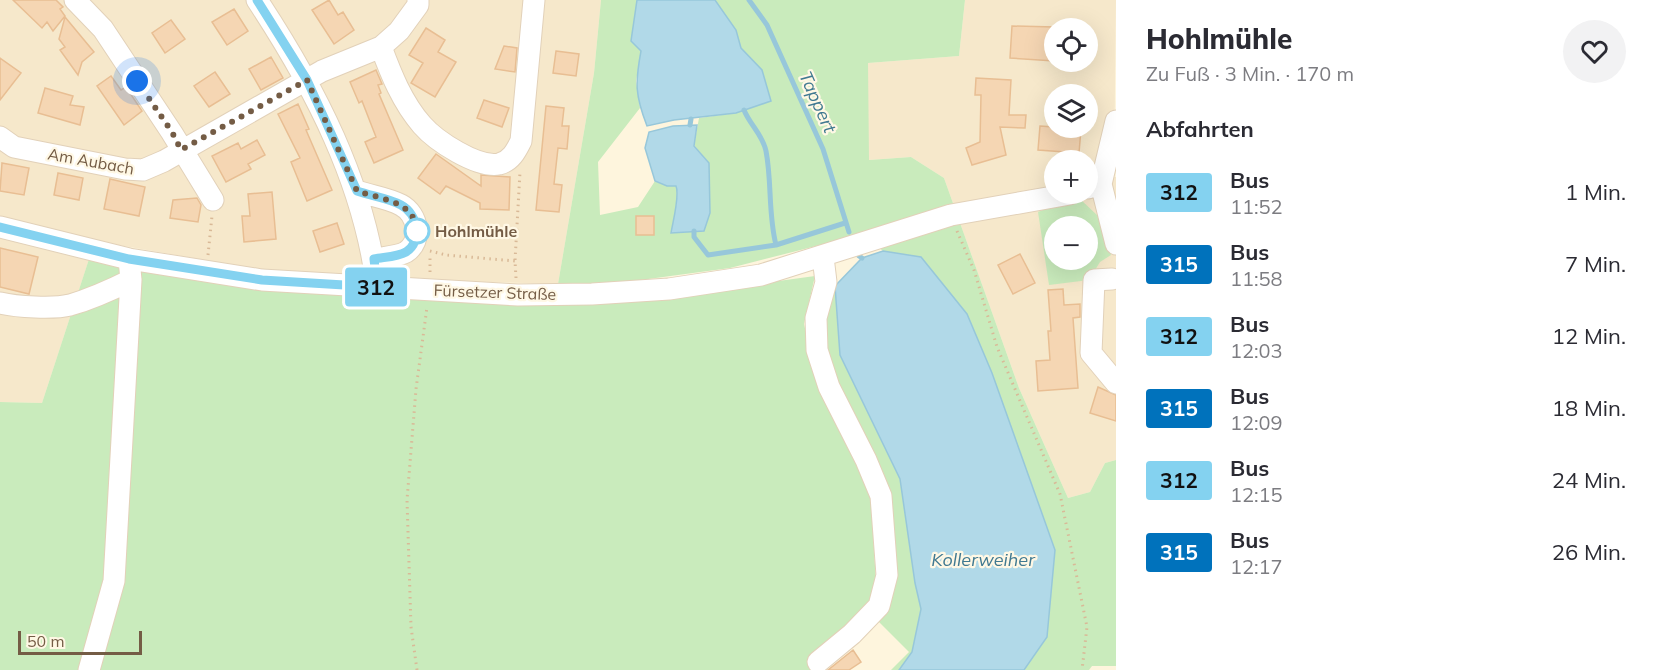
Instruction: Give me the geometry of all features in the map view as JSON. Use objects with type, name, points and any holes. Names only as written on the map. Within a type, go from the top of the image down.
[{"type":"street","points":[[75,0],[103,29],[172,132],[213,200]]},
{"type":"street","points":[[257,0],[307,80],[357,191],[374,259],[377,287]]},
{"type":"street","points":[[418,0],[418,5],[399,32],[381,47],[396,86],[422,125],[441,142],[481,162],[499,164],[512,157],[521,141],[534,0]]},
{"type":"street","name":"Am Aubach","points":[[0,137],[14,147],[125,169],[143,170],[164,161],[322,72],[381,47]]},
{"type":"street","points":[[1098,174],[1116,122]]},
{"type":"street","points":[[357,191],[402,205],[411,213],[417,226],[417,237],[412,247],[405,252],[374,259]]},
{"type":"street","points":[[1098,197],[1116,244]]},
{"type":"street","name":"Fürsetzer Straße","points":[[0,227],[130,270],[207,272],[262,280],[429,291],[518,295],[592,294],[669,289],[762,275],[951,215],[1044,199]]},
{"type":"street","points":[[818,662],[852,634],[879,606],[887,575],[881,496],[866,459],[829,387],[817,350],[816,318],[826,282],[823,257]]},
{"type":"street","points":[[0,303],[12,306],[68,305],[110,291],[130,270]]},
{"type":"street","points":[[89,670],[114,581],[130,270]]},
{"type":"street","points":[[1115,278],[1094,280],[1091,353],[1116,383]]},
{"type":"path","points":[[512,157],[521,174],[514,261],[518,295]]},
{"type":"path","points":[[207,272],[213,200]]},
{"type":"path","points":[[951,215],[974,270],[997,347],[1060,494],[1087,627],[1082,670]]},
{"type":"path","points":[[417,670],[411,627],[407,500],[416,389],[429,291],[430,241]]},
{"type":"path","points":[[430,251],[446,255],[514,261]]},
{"type":"shaded area","points":[[0,0],[601,0],[594,73],[558,284],[420,280],[263,270],[95,241],[42,403],[0,402]]},
{"type":"shaded area","points":[[965,0],[1116,0],[1114,177],[1116,177],[1116,460],[1105,463],[1090,492],[1068,498],[1019,388],[944,178],[911,157],[868,160],[868,63],[959,56]]},
{"type":"green space","points":[[601,0],[637,0],[632,41],[641,51],[636,81],[640,108],[598,162],[600,215],[638,207],[655,181],[667,186],[676,186],[677,202],[672,233],[704,231],[709,163],[694,145],[699,118],[736,113],[762,70],[741,48],[736,30],[715,0],[965,0],[959,56],[868,63],[869,160],[911,157],[944,178],[1019,388],[1068,498],[1090,492],[1105,463],[1116,460],[1116,666],[1092,666],[1089,670],[1024,670],[1047,637],[921,257],[883,251],[863,234],[730,268],[626,282],[558,284],[594,73]]},
{"type":"green space","points":[[1057,204],[1085,204],[1098,216],[1044,216],[1044,252],[1038,212]]},
{"type":"green space","points":[[1098,216],[1111,255],[1098,265]]},
{"type":"green space","points":[[90,256],[142,267],[662,297],[815,276],[804,324],[813,363],[871,495],[878,619],[896,559],[822,346],[821,316],[835,286],[840,355],[900,479],[921,609],[912,653],[899,670],[891,670],[909,652],[878,621],[849,646],[812,670],[0,670],[0,402],[42,403]]},
{"type":"green space","points":[[1047,270],[1095,270],[1089,280],[1049,285]]},
{"type":"water","points":[[637,0],[715,0],[736,30],[741,48],[762,70],[771,101],[736,113],[674,120],[647,126],[637,89],[641,51],[631,41]]},
{"type":"water","points":[[697,125],[694,146],[709,163],[710,213],[704,231],[671,233],[677,202],[676,186],[667,186],[655,181],[645,148],[649,132],[673,126]]},
{"type":"water","name":"Kollerweiher","points":[[883,251],[921,257],[967,314],[992,373],[1055,550],[1047,637],[1024,670],[899,670],[912,652],[921,609],[900,479],[840,355],[835,286],[862,258]]},
{"type":"building","points":[[13,0],[56,0],[63,7],[60,9],[65,16],[53,31],[47,22],[42,28]]},
{"type":"building","points":[[329,0],[338,15],[343,12],[354,30],[334,44],[312,10]]},
{"type":"building","points":[[234,9],[248,31],[227,45],[212,22]]},
{"type":"building","points":[[65,17],[94,52],[82,62],[78,75],[60,50],[65,47],[59,39]]},
{"type":"building","points":[[171,20],[185,39],[165,53],[152,33]]},
{"type":"building","points":[[1012,26],[1044,27],[1044,60],[1010,58]]},
{"type":"building","points":[[426,28],[445,40],[438,52],[456,62],[435,97],[411,83],[423,63],[409,55]]},
{"type":"building","points":[[504,46],[517,48],[515,72],[495,69]]},
{"type":"building","points":[[556,51],[579,54],[576,76],[553,73]]},
{"type":"building","points":[[271,57],[283,78],[261,90],[249,69]]},
{"type":"building","points":[[0,58],[21,73],[0,100]]},
{"type":"building","points":[[376,70],[382,84],[378,85],[381,93],[379,94],[403,150],[374,163],[365,142],[376,137],[362,101],[359,103],[350,82]]},
{"type":"building","points":[[215,72],[230,94],[209,107],[194,86]]},
{"type":"building","points":[[111,76],[121,90],[126,87],[142,111],[124,125],[97,86]]},
{"type":"building","points":[[976,78],[1011,80],[1009,115],[1026,115],[1025,128],[1000,127],[1006,155],[972,165],[966,148],[980,142],[981,95],[975,95]]},
{"type":"building","points":[[45,88],[73,96],[70,105],[84,107],[80,125],[38,113]]},
{"type":"building","points":[[484,100],[509,108],[502,127],[477,118]]},
{"type":"building","points":[[298,104],[309,129],[306,130],[332,190],[307,201],[291,162],[300,158],[278,114]]},
{"type":"building","points":[[546,106],[564,108],[562,126],[569,126],[567,149],[558,148],[554,184],[562,185],[559,212],[536,210]]},
{"type":"building","points":[[1040,126],[1044,126],[1044,138],[1080,138],[1079,150],[1038,150]]},
{"type":"building","points":[[257,140],[265,155],[248,164],[251,169],[226,182],[212,156],[238,143],[241,149]]},
{"type":"building","points":[[436,154],[481,186],[481,175],[510,177],[509,210],[480,209],[480,203],[446,186],[440,194],[418,178]]},
{"type":"building","points":[[2,163],[29,168],[24,195],[0,191]]},
{"type":"building","points":[[58,173],[83,178],[79,200],[54,195]]},
{"type":"building","points":[[110,179],[145,187],[139,216],[104,209]]},
{"type":"building","points":[[272,192],[276,239],[244,242],[242,216],[250,216],[248,194]]},
{"type":"building","points":[[197,198],[201,205],[198,222],[170,218],[173,200]]},
{"type":"building","points":[[636,216],[654,216],[654,235],[636,235]]},
{"type":"building","points":[[337,223],[344,244],[320,252],[313,231]]},
{"type":"building","points":[[0,248],[38,257],[29,294],[0,287]]},
{"type":"building","points":[[1020,254],[1035,283],[1013,294],[998,265]]},
{"type":"building","points":[[1063,289],[1064,305],[1080,304],[1080,317],[1073,318],[1078,388],[1038,391],[1036,361],[1050,360],[1048,331],[1051,331],[1048,290]]},
{"type":"building","points":[[1098,387],[1116,395],[1116,421],[1090,413]]},
{"type":"building","points":[[853,650],[861,662],[849,670],[828,670]]},
{"type":"waterway","name":"Tappert","points":[[749,0],[767,25],[823,149],[849,232]]},
{"type":"waterway","name":"Tappert","points":[[744,110],[766,151],[776,245],[845,223]]},
{"type":"waterway","points":[[690,125],[691,119]]},
{"type":"waterway","points":[[694,231],[694,237],[708,255],[776,245]]},
{"type":"bus line","name":"312","points":[[0,227],[129,259],[262,280],[377,287],[374,259],[405,252],[412,247],[417,237],[417,226],[411,213],[402,205],[357,191],[307,80],[257,0]]},
{"type":"place","name":"Hohlmühle","points":[[417,231]]},
{"type":"route","points":[[137,81],[172,132],[181,150],[307,80],[357,191],[402,205],[411,213],[417,231]]}]
